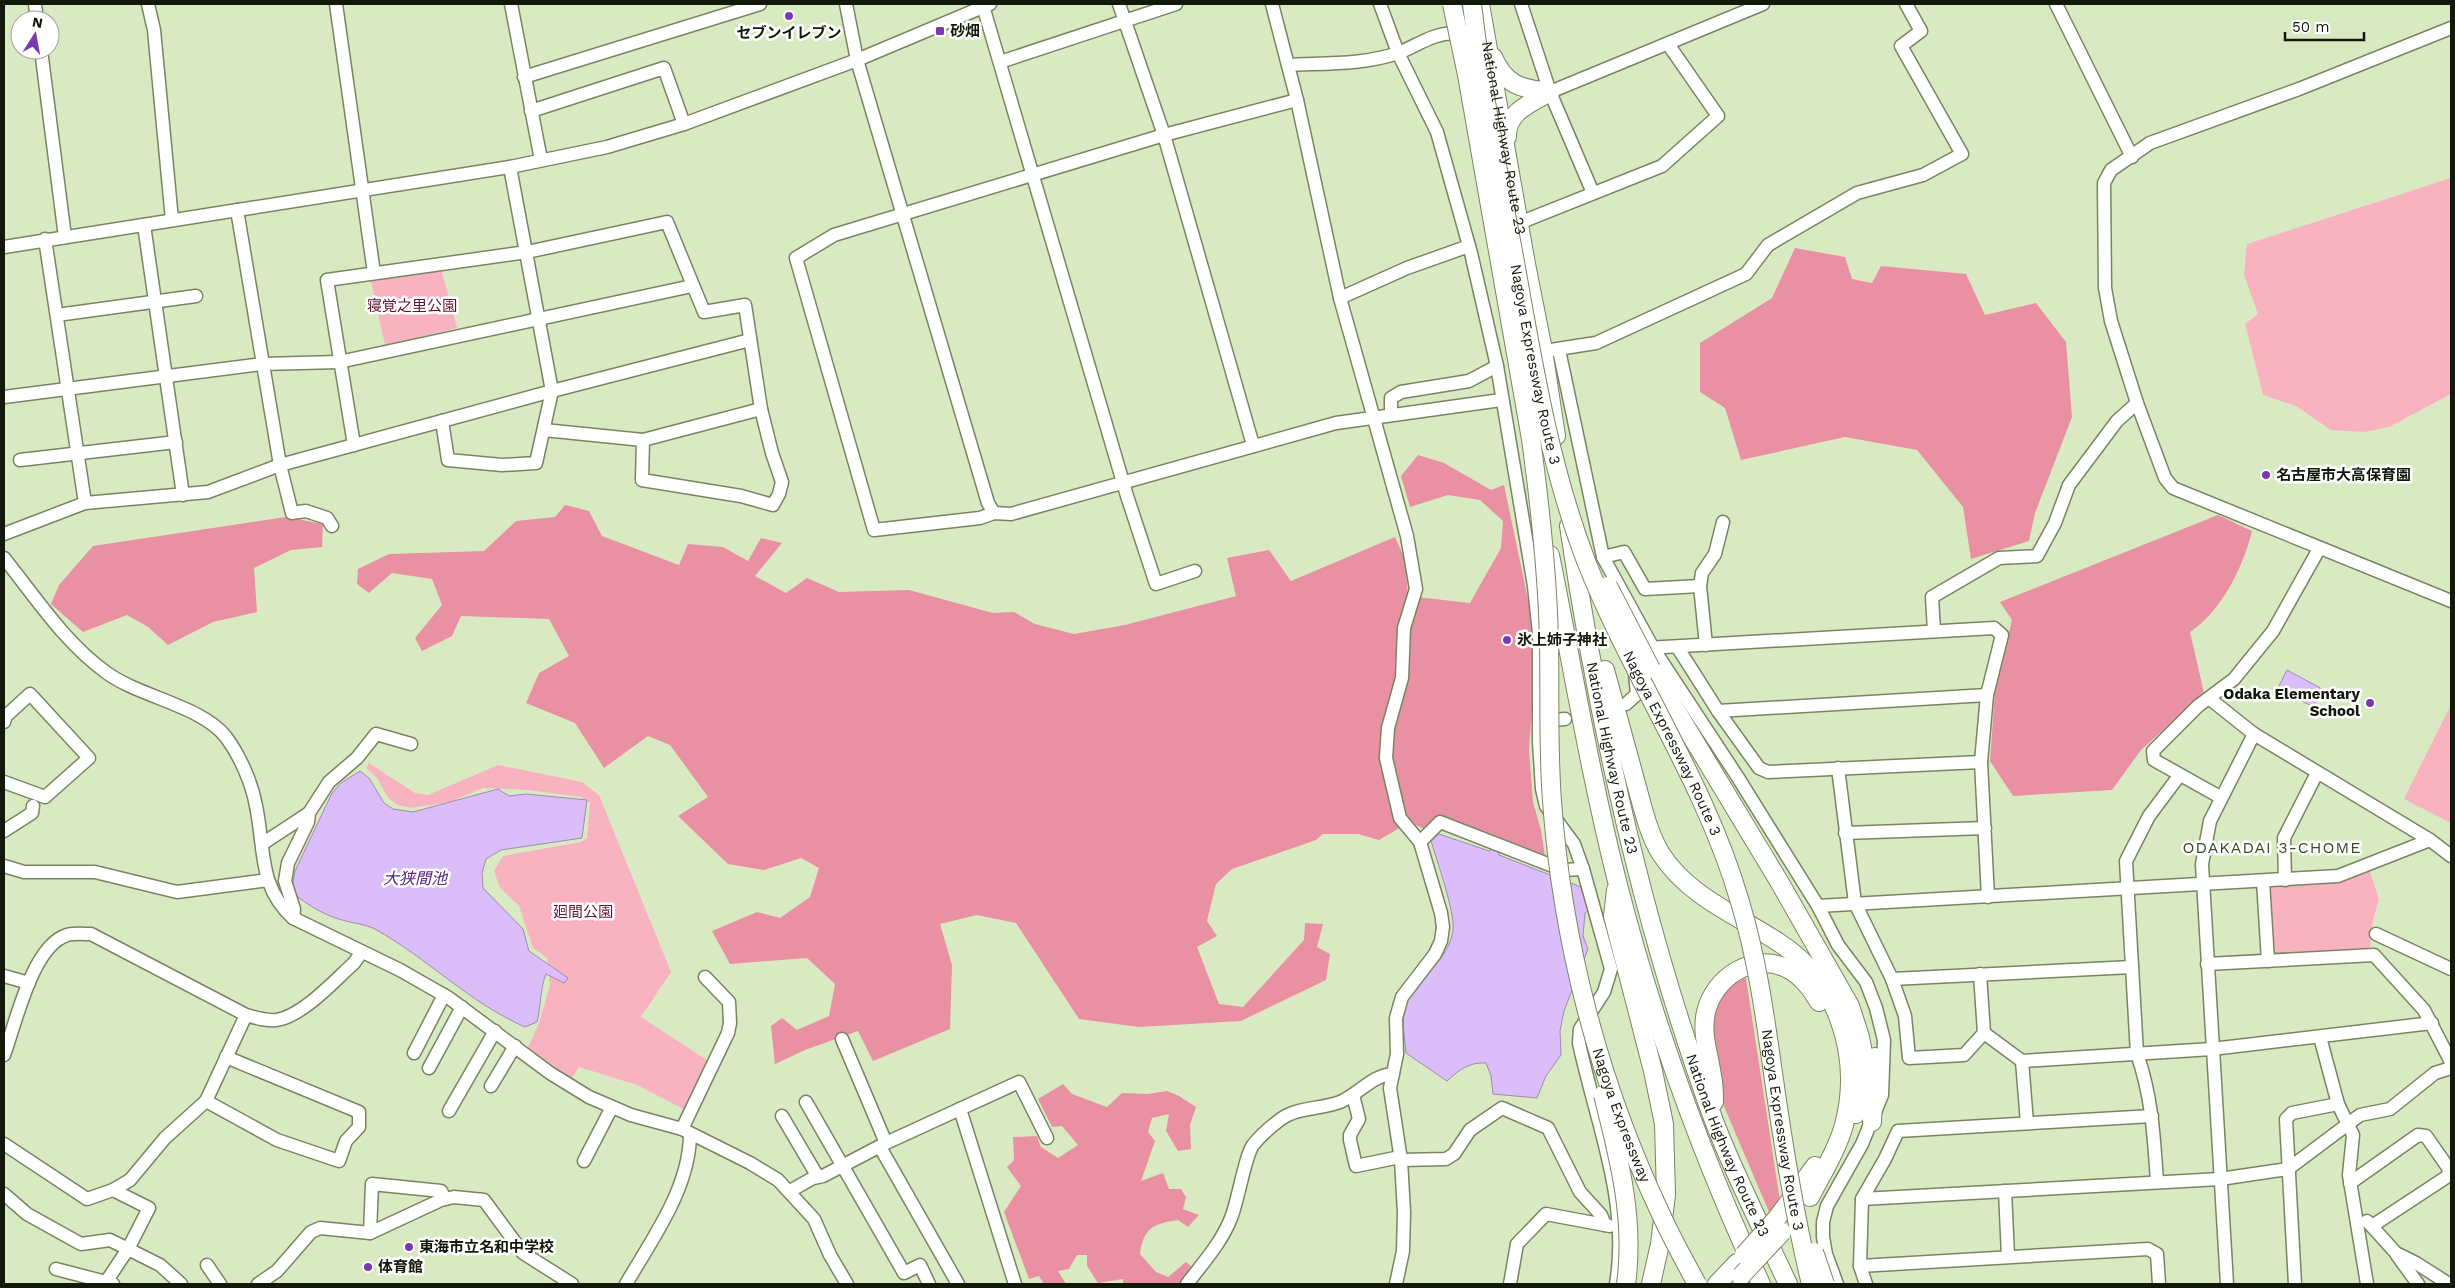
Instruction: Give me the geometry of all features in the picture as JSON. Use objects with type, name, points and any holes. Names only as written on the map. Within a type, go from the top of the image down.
[{"type":"highway","name":"National Highway Route 23","points":[[1451,4],[1528,442],[1617,881],[1653,1005],[1701,1145],[1761,1284]]},
{"type":"highway","name":"Nagoya Expressway Route 3","points":[[1451,4],[1468,75],[1531,439],[1539,499],[1549,641],[1552,801],[1560,874],[1570,935]]},
{"type":"highway","name":"Nagoya Expressway Route 3","points":[[1472,4],[1481,73],[1538,391],[1556,468],[1578,539],[1601,597],[1628,655],[1693,779],[1719,838],[1744,914],[1759,982],[1798,1227],[1811,1284]]},
{"type":"highway","name":"National Highway Route 23","points":[[1480,4],[1519,223],[1551,350],[1574,559],[1606,732],[1654,933],[1689,1049],[1716,1124],[1788,1284]]},
{"type":"highway","points":[[1488,45],[1499,71],[1515,85],[1550,92]]},
{"type":"highway","points":[[1507,159],[1507,130],[1512,116],[1550,92]]},
{"type":"highway","points":[[1578,539],[1599,568],[1651,669],[1855,992],[1872,1033],[1876,1060],[1872,1122]]},
{"type":"highway","points":[[1574,559],[1642,806],[1661,853],[1692,889],[1800,958],[1817,978],[1835,1009],[1846,1041],[1850,1090],[1844,1126],[1810,1197]]},
{"type":"highway","points":[[1617,881],[1613,916],[1653,1071],[1664,1124],[1666,1195],[1660,1244],[1651,1284]]},
{"type":"highway","points":[[1717,1284],[1737,1274],[1779,1225],[1810,1197],[1831,1173],[1852,1126],[1862,1090],[1864,1058],[1860,1036],[1850,1006],[1785,882]]},
{"type":"highway","points":[[1570,935],[1577,988],[1619,1157],[1626,1197],[1629,1239],[1626,1284]]},
{"type":"highway","name":"Nagoya Expressway","points":[[1570,935],[1597,1044],[1628,1134],[1658,1210],[1697,1284]]},
{"type":"highway","points":[[1716,1124],[1712,1075],[1706,1050],[1705,1028],[1706,1012],[1712,995],[1732,972],[1745,967],[1760,963],[1788,968],[1810,988],[1828,1020],[1837,1048],[1841,1086],[1828,1142],[1779,1225]]},
{"type":"highway","points":[[1783,1139],[1825,1284]]},
{"type":"street","points":[[148,4],[154,30],[172,220]]},
{"type":"street","points":[[336,4],[374,273]]},
{"type":"street","points":[[511,4],[541,160]]},
{"type":"street","points":[[524,77],[760,4]]},
{"type":"street","points":[[846,4],[857,60],[902,215],[988,503],[994,513]]},
{"type":"street","points":[[1119,4],[1164,135],[1253,445]]},
{"type":"street","points":[[1000,62],[1176,4]]},
{"type":"street","points":[[1272,4],[1297,100],[1340,298],[1407,536],[1416,589],[1404,628],[1401,650],[1402,678],[1388,728],[1386,758],[1400,818],[1420,842],[1441,912],[1443,927],[1441,941],[1434,954],[1402,997],[1396,1018],[1397,1054],[1390,1088],[1400,1159],[1404,1212],[1402,1251],[1396,1284]]},
{"type":"street","points":[[1380,4],[1398,53],[1436,132],[1469,246],[1497,366],[1501,400],[1534,586],[1540,633],[1538,721],[1542,790],[1546,806],[1574,844],[1583,869],[1611,969],[1604,992],[1580,1029],[1579,1043],[1608,1150],[1620,1227],[1616,1284]]},
{"type":"street","points":[[1521,4],[1550,92],[1593,193]]},
{"type":"street","points":[[1550,92],[1763,4]]},
{"type":"street","points":[[1838,1284],[1826,1254],[1823,1222],[1827,1206],[1872,1122],[1882,1095],[1885,1068],[1884,1040],[1876,1008],[1866,982],[1838,945],[1818,906],[1653,648],[1603,557],[1551,350],[1596,343],[1746,274],[1768,245],[1857,193],[1923,175],[1962,154],[1901,46],[1920,31],[1906,4]]},
{"type":"street","points":[[2056,4],[2132,157]]},
{"type":"street","points":[[4,247],[361,189],[510,167],[607,147],[684,124],[857,60],[987,5],[1000,62],[1123,482],[1156,584],[1195,571]]},
{"type":"street","points":[[2451,28],[2299,89],[2150,143],[2132,157],[2110,170],[2104,182],[2103,243],[2106,263],[2105,288],[2111,321],[2137,403],[2165,478],[2172,488],[2451,601]]},
{"type":"street","points":[[1288,65],[1358,62],[1398,53],[1438,33],[1455,33]]},
{"type":"street","points":[[1519,223],[1662,166],[1718,116],[1668,44]]},
{"type":"street","points":[[42,60],[65,237]]},
{"type":"street","points":[[531,111],[664,68],[684,124]]},
{"type":"street","points":[[1297,100],[1164,135],[834,235],[796,258],[874,530],[980,518],[994,513],[1012,514],[1336,423],[1501,400]]},
{"type":"street","points":[[442,421],[448,460],[502,465],[536,464],[552,391],[510,167]]},
{"type":"street","points":[[237,210],[280,465],[292,513],[306,511],[327,518],[332,526]]},
{"type":"street","points":[[354,445],[327,280],[527,252],[667,222],[704,312],[745,305],[762,409],[772,453],[782,482],[779,494],[772,505],[741,496],[642,480],[643,440]]},
{"type":"street","points":[[144,225],[183,495]]},
{"type":"street","points":[[45,239],[85,504]]},
{"type":"street","points":[[1340,298],[1407,268],[1469,246]]},
{"type":"street","points":[[4,397],[262,364],[339,362],[692,286]]},
{"type":"street","points":[[56,315],[196,296]]},
{"type":"street","points":[[4,534],[85,504],[208,492],[280,465],[552,391],[750,340]]},
{"type":"street","points":[[1390,414],[1391,398],[1401,392],[1469,381],[1497,366]]},
{"type":"street","points":[[1934,631],[1932,597],[1999,558],[2036,556],[2055,523],[2069,485],[2117,421],[2137,403]]},
{"type":"street","points":[[544,430],[643,440],[762,409]]},
{"type":"street","points":[[20,460],[176,442]]},
{"type":"street","points":[[1706,645],[1700,586],[1702,573],[1715,554],[1722,522]]},
{"type":"street","points":[[2220,797],[2179,776],[2154,760],[2153,751],[2198,706],[2210,699],[2234,679],[2273,631],[2319,549]]},
{"type":"street","points":[[1603,557],[1624,552],[1645,589],[1700,586]]},
{"type":"street","points":[[4,558],[54,622],[90,660],[125,684],[214,724],[220,731],[239,758],[254,796],[271,892],[281,907],[293,918],[361,953],[400,970],[444,995],[495,1031],[550,1074],[589,1096],[631,1115],[686,1132],[750,1163],[778,1180],[790,1191],[814,1220],[830,1255],[847,1284]]},
{"type":"street","points":[[1626,704],[1637,694],[1633,649],[1678,648],[1994,628],[2002,635],[1987,695],[1981,762],[1988,897]]},
{"type":"street","points":[[1678,648],[1718,711],[1759,768],[1768,772],[1981,762]]},
{"type":"street","points":[[4,722],[6,716],[30,694],[89,758],[45,797],[4,782]]},
{"type":"street","points":[[1718,711],[1987,695]]},
{"type":"street","points":[[2210,699],[2254,734],[2430,840],[2451,856]]},
{"type":"street","points":[[1538,721],[1565,719]]},
{"type":"street","points":[[262,844],[309,812],[329,782],[357,758],[376,734],[411,744]]},
{"type":"street","points":[[2227,1284],[2202,864],[2210,822],[2220,797],[2254,734]]},
{"type":"street","points":[[1838,768],[1854,903],[1892,979],[1904,1016],[1909,1058],[1964,1055],[1984,1033],[1980,974]]},
{"type":"street","points":[[2285,880],[2284,838],[2317,773]]},
{"type":"street","points":[[2157,1182],[2152,1116],[2146,1078],[2138,1054],[2126,861],[2149,816],[2179,776]]},
{"type":"street","points":[[4,831],[32,813],[33,806]]},
{"type":"street","points":[[293,918],[294,909],[285,881],[288,863],[308,822],[309,812]]},
{"type":"street","points":[[1420,842],[1440,822],[1563,870],[1583,869]]},
{"type":"street","points":[[1845,833],[1985,828]]},
{"type":"street","points":[[1818,906],[2338,876],[2430,840]]},
{"type":"street","points":[[4,866],[24,872],[95,872],[177,892],[268,880]]},
{"type":"street","points":[[2263,881],[2268,961]]},
{"type":"street","points":[[4,1055],[35,966],[47,948],[67,935],[91,934],[246,1015],[262,1020],[277,1020],[293,1014],[354,963],[361,953]]},
{"type":"street","points":[[2376,934],[2451,969]]},
{"type":"street","points":[[2207,964],[2374,955],[2424,1010],[2451,1062]]},
{"type":"street","points":[[1892,979],[2132,968]]},
{"type":"street","points":[[4,976],[29,983]]},
{"type":"street","points":[[626,1284],[670,1208],[681,1181],[686,1132],[730,1023],[729,1002],[705,978]]},
{"type":"street","points":[[414,1053],[444,995]]},
{"type":"street","points":[[429,1068],[462,1007]]},
{"type":"street","points":[[4,1144],[87,1199],[113,1190],[130,1180],[165,1138],[206,1101],[246,1015]]},
{"type":"street","points":[[1984,1033],[2022,1061],[2212,1049],[2432,1023]]},
{"type":"street","points":[[449,1111],[495,1031]]},
{"type":"street","points":[[2320,1037],[2338,1104],[2353,1135],[2350,1183],[2368,1284]]},
{"type":"street","points":[[842,1039],[883,1145],[958,1284]]},
{"type":"street","points":[[491,1086],[515,1046]]},
{"type":"street","points":[[206,1101],[277,1140],[338,1161],[346,1141],[359,1127],[359,1112],[226,1057]]},
{"type":"street","points":[[2022,1061],[2027,1123]]},
{"type":"street","points":[[1862,1199],[2220,1179],[2288,1169],[2360,1114],[2390,1109],[2435,1073],[2451,1068]]},
{"type":"street","points":[[1187,1284],[1211,1253],[1231,1219],[1252,1145],[1282,1118],[1295,1113],[1334,1105],[1353,1095],[1371,1082],[1385,1075],[1393,1074]]},
{"type":"street","points":[[790,1191],[812,1178],[818,1177],[1019,1082],[1047,1138]]},
{"type":"street","points":[[1353,1095],[1359,1119],[1350,1135],[1356,1166],[1400,1159],[1446,1159],[1454,1154],[1470,1130],[1502,1108],[1548,1128],[1580,1192],[1601,1215],[1605,1225]]},
{"type":"street","points":[[806,1102],[904,1273],[920,1265],[930,1284]]},
{"type":"street","points":[[2295,1284],[2286,1119],[2292,1113],[2338,1104]]},
{"type":"street","points":[[584,1161],[612,1107]]},
{"type":"street","points":[[960,1109],[1015,1284]]},
{"type":"street","points":[[782,1116],[818,1177]]},
{"type":"street","points":[[1866,1284],[1860,1266],[1862,1199],[1885,1159],[1898,1130],[2152,1116]]},
{"type":"street","points":[[2350,1183],[2418,1135],[2426,1136],[2449,1169],[2448,1176],[2372,1226]]},
{"type":"street","points":[[370,1233],[372,1184],[441,1191],[445,1199]]},
{"type":"street","points":[[56,1269],[108,1283],[149,1208],[113,1190]]},
{"type":"street","points":[[2005,1191],[2008,1256]]},
{"type":"street","points":[[4,1194],[27,1214],[81,1244],[110,1240],[160,1265],[181,1284]]},
{"type":"street","points":[[258,1284],[277,1271],[311,1232],[320,1228],[370,1233],[445,1199],[454,1197],[484,1200],[523,1253],[572,1284]]},
{"type":"street","points":[[2354,1209],[2396,1253],[2418,1284]]},
{"type":"street","points":[[1510,1284],[1517,1244],[1546,1214],[1620,1227]]},
{"type":"street","points":[[1860,1266],[2148,1249],[2157,1254],[2159,1284]]},
{"type":"street","points":[[2396,1253],[2449,1284]]},
{"type":"street","points":[[206,1265],[220,1284]]},
{"type":"green space","points":[[2451,178],[2451,394],[2389,427],[2364,432],[2331,430],[2296,406],[2263,395],[2245,324],[2258,314],[2244,275],[2247,244]]},
{"type":"green space","name":"寝覚之里公園","points":[[441,269],[457,328],[385,345],[371,281]]},
{"type":"green space","points":[[2451,705],[2451,823],[2404,799]]},
{"type":"green space","name":"廻間公園","points":[[369,763],[415,793],[428,795],[498,765],[582,782],[599,795],[671,972],[641,1017],[710,1062],[691,1113],[637,1085],[579,1067],[569,1082],[527,1050],[539,1023],[550,985],[547,958],[533,948],[519,906],[500,888],[494,871],[503,856],[581,842],[587,838],[590,803],[581,797],[528,790],[483,788],[450,802],[411,808],[398,805],[389,799],[377,778],[366,768]]},
{"type":"green space","points":[[2365,871],[2370,872],[2379,899],[2373,920],[2370,947],[2367,950],[2274,955],[2271,952],[2269,885]]},
{"type":"shaded area","points":[[1795,248],[1845,257],[1852,279],[1872,283],[1881,266],[1966,274],[1985,315],[2036,303],[2066,342],[2072,417],[2035,513],[2029,541],[1971,559],[1963,507],[1917,450],[1845,437],[1741,460],[1725,408],[1700,392],[1700,343],[1772,298]]},
{"type":"shaded area","points":[[1418,455],[1444,463],[1491,490],[1504,485],[1531,614],[1533,694],[1529,750],[1533,802],[1541,830],[1545,856],[1441,817],[1428,831],[1410,822],[1379,840],[1358,834],[1323,834],[1316,840],[1232,869],[1216,884],[1207,921],[1217,936],[1197,947],[1219,1004],[1243,1007],[1304,940],[1305,923],[1323,924],[1317,947],[1330,954],[1326,980],[1241,1021],[1139,1027],[1079,1019],[1016,923],[977,915],[940,924],[952,965],[950,1029],[873,1061],[858,1031],[805,1050],[775,1064],[771,1026],[782,1018],[797,1030],[829,1016],[835,984],[807,958],[730,964],[712,931],[757,912],[780,918],[810,897],[819,868],[801,858],[764,870],[728,864],[678,816],[708,797],[670,745],[648,736],[604,768],[575,723],[526,703],[539,673],[569,656],[549,619],[461,616],[452,636],[422,651],[415,638],[442,605],[432,579],[392,573],[369,593],[357,584],[358,569],[389,554],[484,551],[516,521],[555,517],[565,505],[589,511],[602,536],[679,565],[688,544],[723,547],[748,561],[761,538],[782,543],[755,576],[786,593],[807,578],[839,592],[909,590],[993,613],[1014,612],[1035,624],[1074,634],[1125,625],[1236,596],[1227,558],[1269,550],[1291,581],[1395,537],[1405,559],[1408,596],[1470,603],[1501,548],[1503,521],[1480,500],[1448,495],[1410,507],[1401,476]]},
{"type":"shaded area","points":[[2218,515],[2252,531],[2243,559],[2230,587],[2212,612],[2190,632],[2204,693],[2141,750],[2112,790],[2013,796],[1990,761],[1995,690],[2012,620],[2000,602]]},
{"type":"shaded area","points":[[286,517],[323,524],[322,547],[291,550],[254,568],[257,612],[213,622],[168,645],[148,627],[127,615],[83,632],[51,604],[59,585],[93,546]]},
{"type":"shaded area","points":[[1746,978],[1780,1201],[1769,1212],[1723,1104],[1711,1030],[1717,1004],[1731,983]]},
{"type":"shaded area","points":[[1063,1084],[1072,1094],[1107,1107],[1122,1093],[1148,1094],[1167,1091],[1196,1107],[1190,1125],[1191,1149],[1178,1151],[1166,1131],[1169,1114],[1152,1118],[1148,1132],[1155,1141],[1141,1181],[1163,1173],[1169,1189],[1181,1189],[1186,1197],[1183,1209],[1199,1215],[1188,1227],[1178,1220],[1156,1225],[1147,1232],[1144,1238],[1140,1254],[1156,1272],[1168,1277],[1186,1262],[1193,1268],[1179,1284],[1123,1284],[1123,1279],[1098,1283],[1087,1266],[1087,1255],[1077,1255],[1069,1269],[1058,1271],[1066,1284],[1044,1284],[1039,1276],[1029,1279],[1004,1212],[1021,1186],[1007,1167],[1014,1160],[1013,1137],[1037,1136],[1041,1147],[1058,1158],[1078,1145],[1062,1126],[1052,1127],[1038,1099]]},
{"type":"water","points":[[2287,670],[2322,689],[2313,707],[2278,688]]},
{"type":"water","name":"大狭間池","points":[[360,771],[369,778],[384,803],[393,809],[413,812],[498,789],[509,796],[526,794],[587,800],[582,838],[501,850],[486,859],[482,873],[483,888],[523,929],[529,951],[568,978],[564,983],[546,974],[537,1022],[525,1027],[505,1017],[486,1006],[413,953],[375,929],[329,916],[295,895],[293,883],[295,871],[332,793],[341,783]]},
{"type":"water","points":[[1439,834],[1489,851],[1495,847],[1499,850],[1499,855],[1581,887],[1589,910],[1585,913],[1583,936],[1588,949],[1564,1011],[1560,1031],[1561,1055],[1546,1076],[1537,1098],[1493,1094],[1491,1076],[1486,1063],[1474,1064],[1465,1068],[1447,1081],[1406,1053],[1403,1024],[1405,1007],[1416,987],[1439,961],[1450,941],[1453,930],[1451,911],[1431,841]]},
{"type":"place","name":"セブンイレブン","points":[[789,16]]},
{"type":"place","name":"砂畑","points":[[940,31]]},
{"type":"place","name":"名古屋市大高保育園","points":[[2266,475]]},
{"type":"place","name":"氷上姉子神社","points":[[1507,640]]},
{"type":"place","name":"Odaka Elementary School","points":[[2370,703]]},
{"type":"place","name":"東海市立名和中学校","points":[[409,1247]]},
{"type":"place","name":"体育館","points":[[368,1267]]},
{"type":"district","name":"ODAKADAI 3-CHOME","points":[[2272,847]]}]
